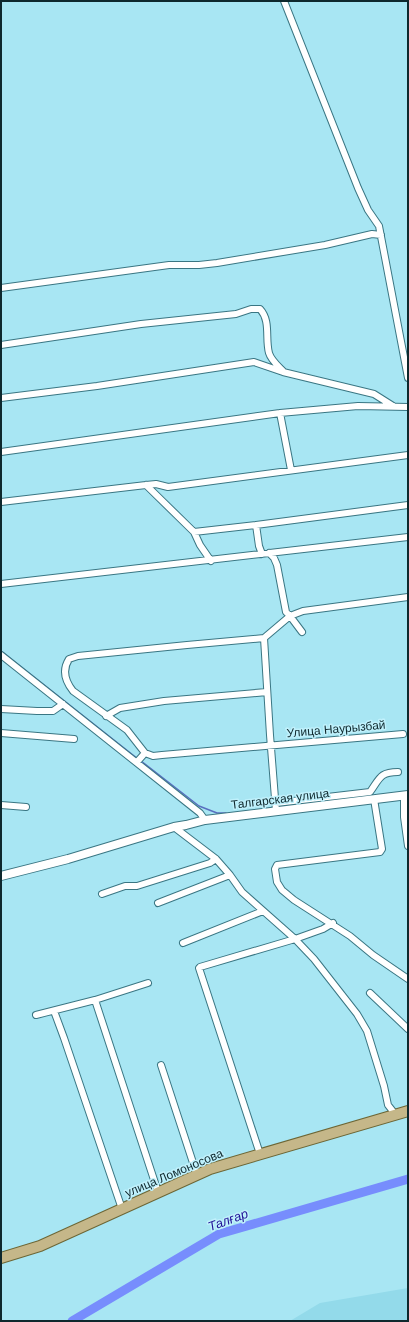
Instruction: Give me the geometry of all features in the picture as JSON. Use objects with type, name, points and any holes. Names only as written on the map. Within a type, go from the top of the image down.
[{"type":"main road","name":"улица Ломоносова","points":[[1,1258],[40,1246],[210,1169],[408,1111]]},
{"type":"street","points":[[284,1],[358,188],[368,210],[380,226],[408,378]]},
{"type":"street","points":[[1,288],[169,265],[199,265],[217,263],[317,246],[372,234],[381,236]]},
{"type":"street","points":[[1,345],[141,324],[236,314],[251,309],[260,309],[266,315],[269,353],[283,372]]},
{"type":"street","points":[[1,398],[97,386],[254,362],[283,372],[374,394],[393,406]]},
{"type":"street","points":[[1,452],[280,413],[358,406],[408,407]]},
{"type":"street","points":[[280,413],[291,470]]},
{"type":"street","points":[[1,502],[156,484],[168,487],[408,455]]},
{"type":"street","points":[[146,485],[194,532],[200,545],[211,561]]},
{"type":"street","points":[[194,532],[408,505]]},
{"type":"street","points":[[256,525],[257,537],[262,554]]},
{"type":"street","points":[[1,584],[211,561],[408,537]]},
{"type":"street","points":[[269,553],[274,558],[277,565],[286,612],[302,632]]},
{"type":"street","points":[[140,759],[127,730],[73,691],[67,684],[65,666],[69,659],[78,656],[264,638],[290,616],[303,610],[408,597]]},
{"type":"street","points":[[264,638],[270,745],[276,808],[370,792],[384,774],[389,772],[398,772]]},
{"type":"street","points":[[1,655],[63,704],[140,759],[200,813],[204,820]]},
{"type":"street","points":[[106,716],[120,708],[164,701],[267,692]]},
{"type":"street","points":[[1,709],[53,711],[63,704]]},
{"type":"street","points":[[1,734],[74,739]]},
{"type":"street","name":"Улица Наурызбай","points":[[140,759],[153,756],[403,734]]},
{"type":"street","points":[[406,795],[404,817],[408,846]]},
{"type":"street","name":"Талгарская улица","points":[[1,876],[68,859],[156,832],[204,820],[276,808],[406,795]]},
{"type":"street","points":[[374,799],[382,849],[380,852],[277,865],[275,867],[277,882],[282,890],[294,900],[350,936],[373,955],[408,979]]},
{"type":"street","points":[[1,805],[26,807]]},
{"type":"street","points":[[174,827],[216,859],[242,892],[295,939],[318,964],[357,1014],[367,1031],[384,1086],[388,1106],[395,1114]]},
{"type":"street","points":[[102,894],[125,886],[137,886],[210,863],[216,859]]},
{"type":"street","points":[[158,903],[230,875]]},
{"type":"street","points":[[183,943],[263,911]]},
{"type":"street","points":[[260,1154],[199,968],[295,939],[323,929],[332,924]]},
{"type":"street","points":[[36,1016],[95,1000],[148,983]]},
{"type":"street","points":[[370,993],[408,1029]]},
{"type":"street","points":[[95,1000],[158,1192]]},
{"type":"street","points":[[54,1011],[122,1209]]},
{"type":"street","points":[[161,1065],[197,1175]]},
{"type":"shaded area","points":[[408,1288],[408,1321],[290,1321],[320,1303]]},
{"type":"waterway","points":[[1,651],[138,759]]},
{"type":"waterway","points":[[141,761],[199,806],[217,813],[226,813]]},
{"type":"waterway","name":"Талғар","points":[[72,1321],[219,1234],[408,1179]]}]
